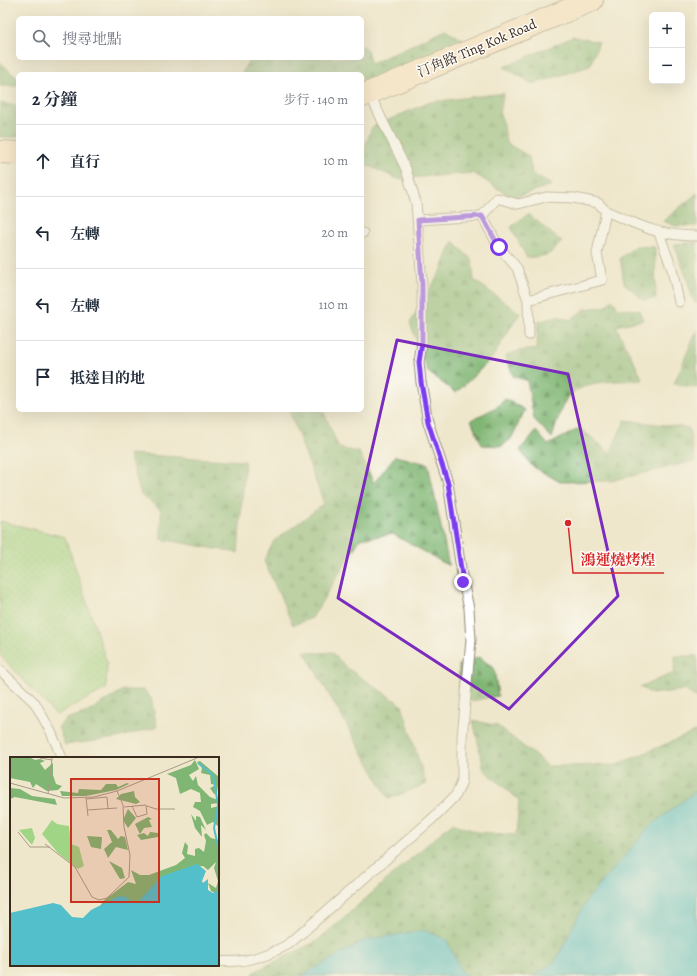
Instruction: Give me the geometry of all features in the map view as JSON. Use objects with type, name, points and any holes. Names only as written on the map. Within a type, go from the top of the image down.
[{"type":"main road","name":"汀角路 Ting Kok Road","points":[[366,95],[592,0]]},
{"type":"main road","points":[[0,152],[16,153]]},
{"type":"lane","points":[[219,961],[246,961],[271,954],[289,944],[432,819],[456,796],[462,781],[462,738],[471,640],[470,608],[463,582],[448,483],[428,422],[422,388],[419,362],[422,343],[418,220],[416,204],[406,169],[366,95]]},
{"type":"lane","points":[[418,220],[482,216],[496,198],[518,204],[546,197],[574,198],[598,204],[606,211],[659,233],[676,236],[697,236]]},
{"type":"lane","points":[[528,300],[602,280],[597,253],[606,211]]},
{"type":"lane","points":[[482,216],[499,247],[517,268],[528,300],[529,335]]},
{"type":"lane","points":[[659,233],[672,269],[680,302]]},
{"type":"lane","points":[[0,670],[35,703],[51,732],[62,757]]},
{"type":"highlighted area","points":[[397,340],[568,374],[618,596],[509,709],[338,598]]},
{"type":"green space","points":[[445,29],[463,39],[364,86],[364,72],[243,72],[246,64],[252,60],[364,60],[364,47],[367,50],[371,64]]},
{"type":"green space","points":[[573,37],[599,42],[590,66],[533,84],[504,67]]},
{"type":"green space","points":[[0,62],[16,77],[16,86],[0,86]]},
{"type":"green space","points":[[504,93],[499,112],[504,124],[506,143],[529,156],[532,174],[552,185],[513,198],[473,173],[398,179],[364,164],[364,149],[372,127],[430,102]]},
{"type":"green space","points":[[0,103],[16,106],[16,137],[0,137]]},
{"type":"green space","points":[[697,193],[697,226],[675,226],[663,221]]},
{"type":"green space","points":[[528,214],[562,242],[548,255],[527,258],[511,227]]},
{"type":"green space","points":[[453,241],[472,260],[474,280],[520,313],[492,358],[456,393],[428,372],[410,323],[442,269]]},
{"type":"green space","points":[[697,242],[697,304],[694,303],[674,244]]},
{"type":"green space","points":[[636,246],[655,247],[656,299],[643,300],[624,283],[620,258]]},
{"type":"green space","points":[[612,299],[618,308],[639,310],[643,320],[616,326],[643,380],[603,382],[584,387],[576,391],[565,400],[552,438],[534,419],[527,380],[514,377],[505,356],[519,351],[537,349],[538,322],[557,316],[570,320],[585,309],[607,306]]},
{"type":"green space","points":[[697,329],[697,388],[674,384]]},
{"type":"green space","points":[[505,399],[525,410],[511,439],[502,446],[482,445],[471,420],[497,407]]},
{"type":"green space","points":[[290,412],[324,412],[339,448],[359,452],[374,483],[395,456],[428,464],[449,566],[393,534],[360,539],[312,618],[293,625],[264,561],[274,541],[324,504]]},
{"type":"green space","points":[[625,420],[689,428],[695,461],[611,481],[560,482],[532,466],[520,450],[536,431],[548,445],[580,428],[610,453]]},
{"type":"green space","points":[[129,454],[245,461],[238,553],[161,539],[161,510],[141,495]]},
{"type":"green space","points":[[0,521],[65,537],[107,663],[106,689],[56,715],[0,655]]},
{"type":"green space","points":[[304,651],[316,653],[332,652],[347,668],[402,705],[426,784],[389,799]]},
{"type":"green space","points":[[675,656],[697,656],[697,698],[684,690],[652,694],[640,687],[674,673]]},
{"type":"green space","points":[[479,657],[494,668],[498,696],[472,701],[459,697],[459,665]]},
{"type":"green space","points":[[123,690],[144,690],[151,698],[157,727],[117,738],[65,745],[58,727],[66,719],[88,712]]},
{"type":"green space","points":[[473,720],[498,726],[548,766],[616,765],[697,731],[697,874],[582,976],[252,976],[254,972],[317,941],[452,823],[478,832],[516,835],[519,800],[484,770]]},
{"type":"water","points":[[697,790],[697,976],[534,976],[556,960],[586,901],[650,826]]},
{"type":"water","points":[[424,930],[447,940],[461,971],[469,976],[301,976],[365,940]]},
{"type":"place","name":"鴻運燒烤煌","points":[[568,523]]},
{"type":"route","points":[[463,582],[448,483],[428,422],[423,400],[419,362],[422,343],[422,284],[418,220],[482,216],[499,247]]}]
